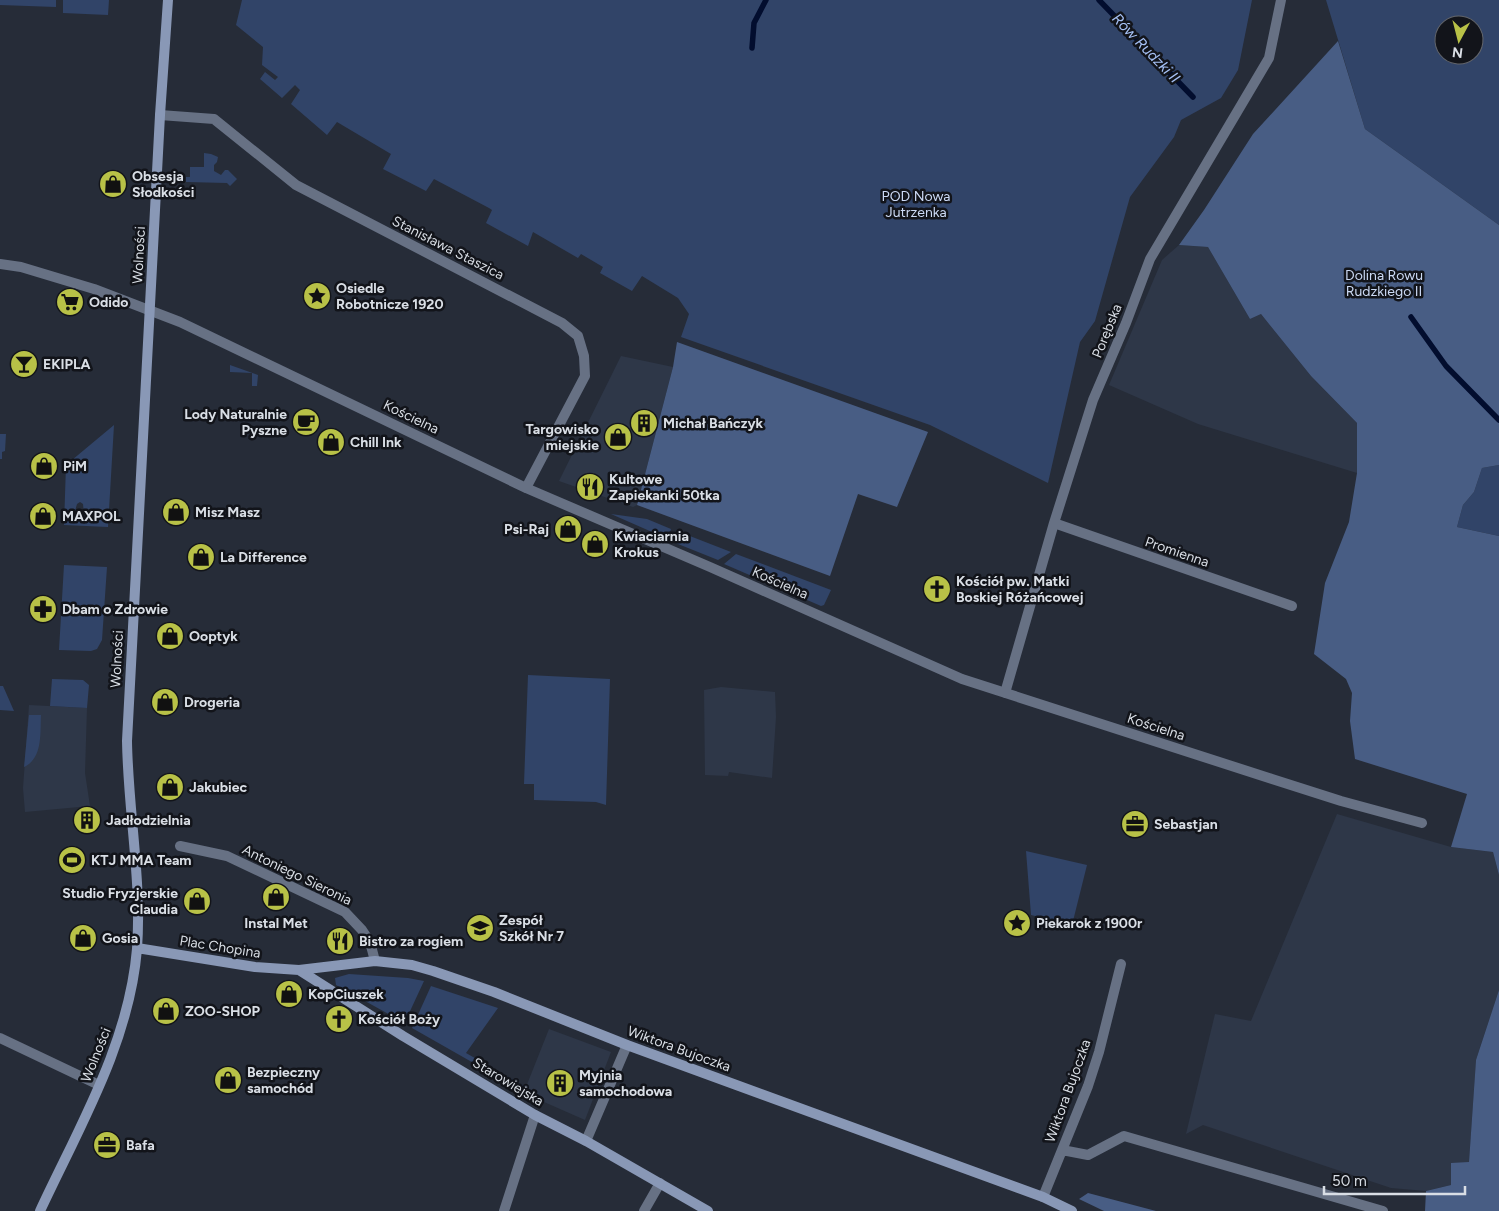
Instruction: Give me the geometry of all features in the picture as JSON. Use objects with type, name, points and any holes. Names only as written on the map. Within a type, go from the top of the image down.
[{"type":"street","name":"Wolności","points":[[40,1211],[118,1041],[134,973],[137,948],[137,901],[127,771],[127,741],[160,115],[168,0]]},
{"type":"street","name":"Porębska","points":[[1005,693],[1054,523],[1093,400],[1126,323],[1150,259],[1269,58],[1281,0]]},
{"type":"street","name":"Stanisława Staszica","points":[[160,115],[214,119],[296,185],[562,323],[578,336],[584,356],[585,376],[526,488]]},
{"type":"street","name":"Kościelna","points":[[0,264],[22,267],[94,289],[188,326],[526,488],[962,679],[1324,795],[1422,823]]},
{"type":"street","name":"Promienna","points":[[1054,523],[1292,606]]},
{"type":"street","name":"Antoniego Sieronia","points":[[180,846],[227,856],[346,912],[370,942],[375,961]]},
{"type":"street","name":"Plac Chopina","points":[[137,948],[256,967],[298,970]]},
{"type":"street","name":"Wiktora Bujoczka","points":[[298,970],[375,961],[412,965],[433,971],[494,992],[627,1045],[1044,1197],[1072,1211]]},
{"type":"street","name":"Wiktora Bujoczka","points":[[1044,1197],[1088,1086],[1099,1052],[1121,964]]},
{"type":"street","name":"Starowiejska","points":[[298,970],[403,1036],[535,1115],[586,1141],[708,1211]]},
{"type":"street","points":[[0,1038],[99,1085]]},
{"type":"street","points":[[586,1141],[627,1045]]},
{"type":"street","points":[[504,1211],[535,1115]]},
{"type":"street","points":[[1062,1150],[1088,1155],[1124,1136],[1383,1211]]},
{"type":"street","points":[[644,1211],[660,1183]]},
{"type":"shaded area","points":[[1179,245],[1208,247],[1250,319],[1261,314],[1311,376],[1357,423],[1357,473],[1198,424],[1109,385],[1162,260]]},
{"type":"shaded area","name":"Targowisko miejskie","points":[[621,356],[673,367],[637,505],[633,507],[559,481]]},
{"type":"shaded area","points":[[721,687],[775,692],[776,717],[772,778],[729,772],[728,776],[705,775],[704,690]]},
{"type":"shaded area","points":[[29,705],[87,708],[85,773],[90,806],[25,812],[23,788]]},
{"type":"shaded area","points":[[1337,814],[1451,847],[1493,852],[1499,875],[1499,990],[1476,1060],[1469,1163],[1451,1185],[1426,1191],[1391,1188],[1203,1125],[1186,1134],[1215,1014],[1251,1021]]},
{"type":"shaded area","points":[[549,1029],[611,1052],[585,1120],[535,1098],[526,1087]]},
{"type":"green space","points":[[0,0],[56,0],[56,7],[0,5]]},
{"type":"green space","points":[[63,0],[109,0],[108,15],[63,13]]},
{"type":"green space","name":"POD Nowa Jutrzenka","points":[[242,0],[1252,0],[1238,70],[1221,98],[1181,120],[1174,137],[1130,197],[1095,321],[1080,342],[1048,483],[930,425],[681,337],[689,314],[678,298],[642,276],[632,291],[600,273],[603,267],[581,254],[578,258],[533,232],[528,246],[486,223],[492,210],[434,179],[426,191],[383,169],[391,154],[337,122],[327,135],[291,104],[300,90],[295,85],[282,98],[260,79],[265,72],[275,80],[278,77],[262,65],[263,47],[236,25]]},
{"type":"green space","points":[[1326,0],[1499,0],[1499,225],[1365,129]]},
{"type":"green space","name":"Dolina Rowu Rudzkiego II","points":[[1338,41],[1365,129],[1499,225],[1499,465],[1482,468],[1474,492],[1463,505],[1457,527],[1499,536],[1499,875],[1493,852],[1451,847],[1467,794],[1355,759],[1350,721],[1352,693],[1346,679],[1314,654],[1325,583],[1349,522],[1357,473],[1357,423],[1311,376],[1261,314],[1250,319],[1208,247],[1179,245],[1253,134]]},
{"type":"green space","points":[[204,153],[218,157],[214,165],[214,171],[221,175],[225,170],[228,170],[237,179],[230,186],[227,183],[186,182],[186,177],[190,177],[190,167],[204,167]]},
{"type":"green space","points":[[677,342],[928,432],[897,507],[858,494],[830,576],[637,505],[673,367]]},
{"type":"green space","points":[[230,365],[258,375],[257,386],[252,386],[252,373],[230,372]]},
{"type":"green space","points":[[114,425],[108,527],[64,525],[66,465]],"holes":[[[80,502],[83,504],[84,514],[82,517],[78,517],[75,511],[77,504]]]},
{"type":"green space","points":[[0,434],[6,434],[5,451],[2,452],[2,459],[0,459]]},
{"type":"green space","points":[[1499,465],[1499,536],[1457,527],[1463,505],[1474,492],[1482,468]]},
{"type":"green space","points":[[611,514],[647,519],[671,529],[668,539]]},
{"type":"green space","points":[[677,531],[731,552],[718,560],[673,542]]},
{"type":"green space","points":[[736,554],[831,590],[824,605],[821,606],[724,564]]},
{"type":"green space","points":[[64,565],[107,567],[102,640],[97,649],[91,651],[59,650]]},
{"type":"green space","points":[[528,675],[610,679],[606,805],[596,802],[534,800],[534,784],[524,784]]},
{"type":"green space","points":[[52,679],[83,680],[89,685],[87,708],[50,706]]},
{"type":"green space","points":[[0,686],[3,686],[14,711],[0,710]]},
{"type":"green space","points":[[29,715],[41,715],[40,737],[35,758],[24,767]]},
{"type":"green space","points":[[1026,851],[1087,865],[1072,925],[1031,915]]},
{"type":"green space","points":[[349,974],[408,978],[424,981],[405,1022],[403,1022],[336,985],[335,978]]},
{"type":"green space","points":[[431,986],[498,1008],[466,1053],[526,1087],[535,1098],[412,1028]]},
{"type":"green space","points":[[1499,990],[1499,1211],[1425,1211],[1426,1191],[1451,1185],[1451,1163],[1469,1162],[1476,1060]]},
{"type":"green space","points":[[1088,1193],[1156,1211],[1104,1211],[1079,1199]]},
{"type":"waterway","points":[[752,48],[754,23],[766,0]]},
{"type":"waterway","name":"Rów Rudzki II","points":[[1099,0],[1193,97]]},
{"type":"waterway","name":"Rów Rudzki II","points":[[1411,317],[1446,366],[1499,420]]},
{"type":"place","name":"Obsesja Słodkości","points":[[113,184]]},
{"type":"place","name":"Osiedle Robotnicze 1920","points":[[317,296]]},
{"type":"place","name":"Odido","points":[[70,302]]},
{"type":"place","name":"EKIPLA","points":[[24,364]]},
{"type":"place","name":"Lody Naturalnie Pyszne","points":[[306,422]]},
{"type":"place","name":"Michał Bańczyk","points":[[644,423]]},
{"type":"place","name":"Targowisko miejskie","points":[[618,437]]},
{"type":"place","name":"Chill Ink","points":[[331,442]]},
{"type":"place","name":"PiM","points":[[44,466]]},
{"type":"place","name":"Kultowe Zapiekanki 50tka","points":[[590,487]]},
{"type":"place","name":"Misz Masz","points":[[176,512]]},
{"type":"place","name":"MAXPOL","points":[[43,516]]},
{"type":"place","name":"Psi-Raj","points":[[568,529]]},
{"type":"place","name":"Kwiaciarnia Krokus","points":[[595,544]]},
{"type":"place","name":"La Difference","points":[[201,557]]},
{"type":"place","name":"Kościół pw. Matki Boskiej Różańcowej","points":[[937,589]]},
{"type":"place","name":"Dbam o Zdrowie","points":[[43,609]]},
{"type":"place","name":"Ooptyk","points":[[170,636]]},
{"type":"place","name":"Drogeria","points":[[165,702]]},
{"type":"place","name":"Jakubiec","points":[[170,787]]},
{"type":"place","name":"Jadłodzielnia","points":[[87,820]]},
{"type":"place","name":"Sebastjan","points":[[1135,824]]},
{"type":"place","name":"KTJ MMA Team","points":[[72,860]]},
{"type":"place","name":"Instal Met","points":[[276,897]]},
{"type":"place","name":"Studio Fryzjerskie Claudia","points":[[197,901]]},
{"type":"place","name":"Piekarok z 1900r","points":[[1017,923]]},
{"type":"place","name":"Zespół Szkół Nr 7","points":[[480,928]]},
{"type":"place","name":"Gosia","points":[[83,938]]},
{"type":"place","name":"Bistro za rogiem","points":[[340,941]]},
{"type":"place","name":"KopCiuszek","points":[[289,994]]},
{"type":"place","name":"ZOO-SHOP","points":[[166,1011]]},
{"type":"place","name":"Kościół Boży","points":[[339,1019]]},
{"type":"place","name":"Bezpieczny samochód","points":[[228,1080]]},
{"type":"place","name":"Myjnia samochodowa","points":[[560,1083]]},
{"type":"place","name":"Bafa","points":[[107,1145]]}]
